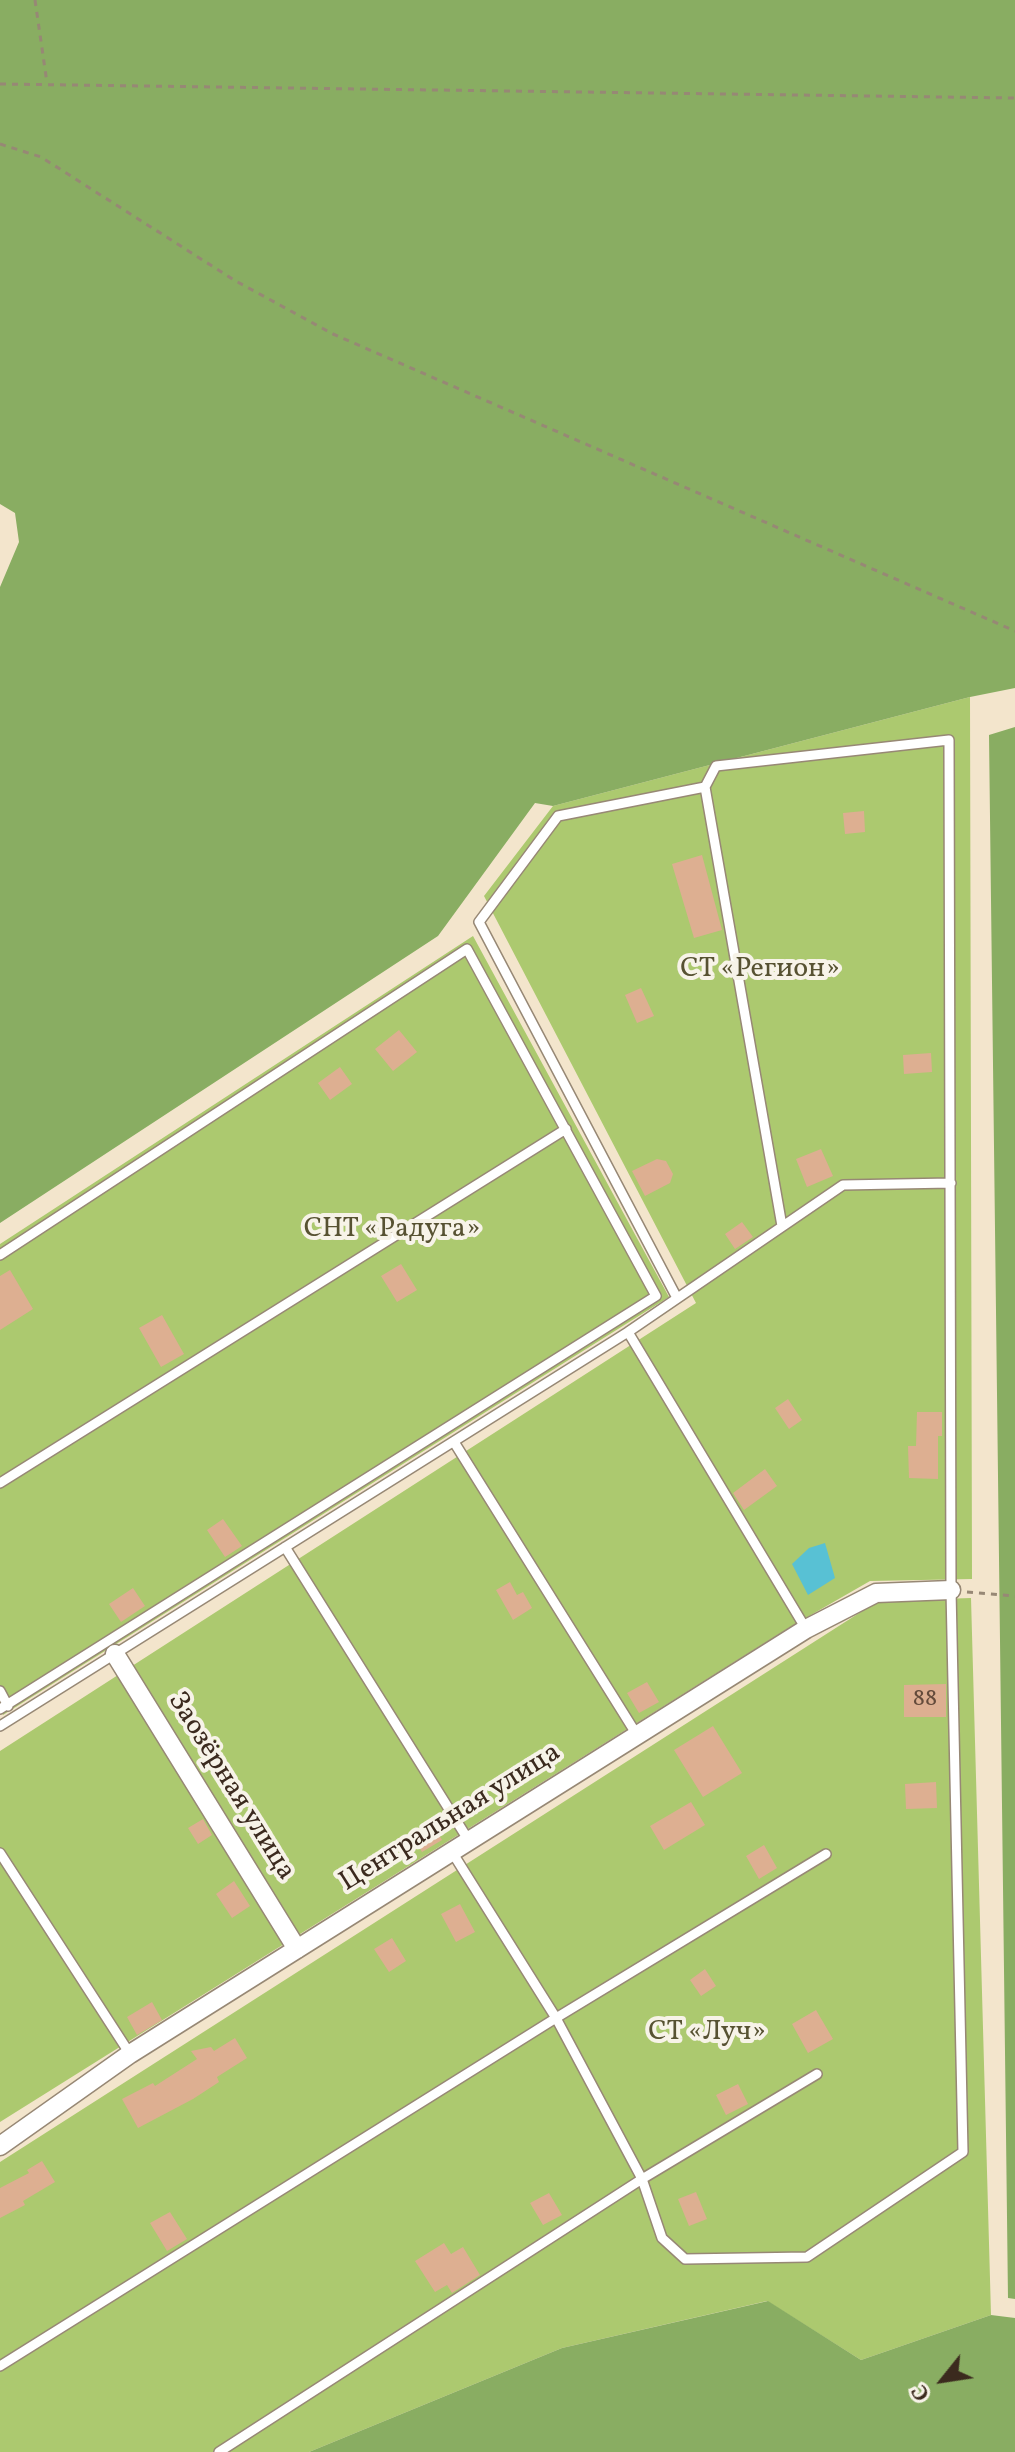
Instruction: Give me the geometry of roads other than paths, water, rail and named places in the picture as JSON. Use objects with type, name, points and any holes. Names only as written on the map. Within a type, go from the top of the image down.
[{"type":"street","name":"Центральная улица","points":[[0,2146],[130,2054],[806,1629],[876,1593],[951,1590]]},
{"type":"street","name":"Заозёрная улица","points":[[115,1654],[297,1949]]},
{"type":"lane","points":[[452,1852],[556,2018],[642,2179],[662,2238],[685,2259],[807,2257],[963,2152],[951,1590],[949,740],[716,766],[705,787],[782,1226]]},
{"type":"lane","points":[[677,1298],[479,922],[558,816],[705,787]]},
{"type":"lane","points":[[0,1255],[467,949],[656,1296],[4,1708],[0,1691]]},
{"type":"lane","points":[[0,1483],[566,1129]]},
{"type":"lane","points":[[0,1726],[628,1332],[843,1185],[951,1183]]},
{"type":"lane","points":[[628,1332],[806,1629]]},
{"type":"lane","points":[[454,1442],[637,1735]]},
{"type":"lane","points":[[285,1547],[469,1841]]},
{"type":"lane","points":[[0,1853],[130,2054]]},
{"type":"lane","points":[[0,2366],[556,2018],[826,1854]]},
{"type":"lane","points":[[219,2452],[642,2179],[817,2074]]},
{"type":"water","points":[[825,1543],[835,1578],[808,1595],[792,1564],[809,1548]]},
{"type":"park label","name":"СТ «Регион»","points":[[760,971]]},
{"type":"park label","name":"СНТ «Радуга»","points":[[392,1231]]},
{"type":"park label","name":"СТ «Луч»","points":[[707,2034]]}]
